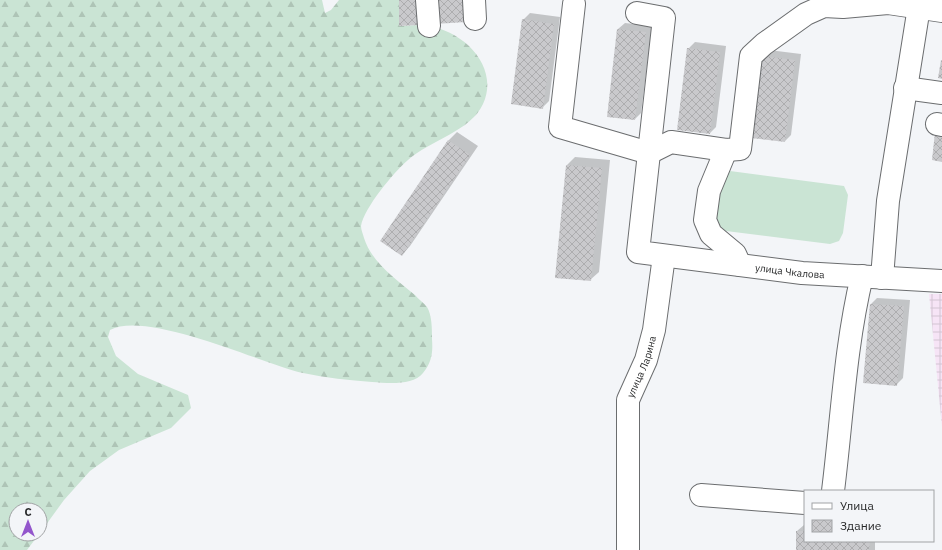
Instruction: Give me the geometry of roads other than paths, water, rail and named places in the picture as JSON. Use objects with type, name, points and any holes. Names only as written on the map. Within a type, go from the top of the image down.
[{"type":"street","points":[[428,0],[429,26]]},
{"type":"street","points":[[574,4],[560,127],[649,153],[671,142],[726,150],[740,149],[751,56],[764,44],[820,3],[843,7],[914,4],[942,11]]},
{"type":"street","points":[[833,490],[848,352],[855,307],[872,277],[888,201],[906,88],[914,4]]},
{"type":"street","points":[[637,13],[664,18],[649,153]]},
{"type":"street","points":[[906,88],[942,93]]},
{"type":"street","points":[[726,150],[709,191],[705,220],[711,234],[735,254],[740,265]]},
{"type":"street","name":"улица Чкалова","points":[[649,153],[638,252],[802,273],[942,281]]},
{"type":"street","name":"улица Ларина","points":[[628,550],[628,400],[646,360],[654,330],[664,256]]},
{"type":"street","points":[[701,495],[804,503]]}]
